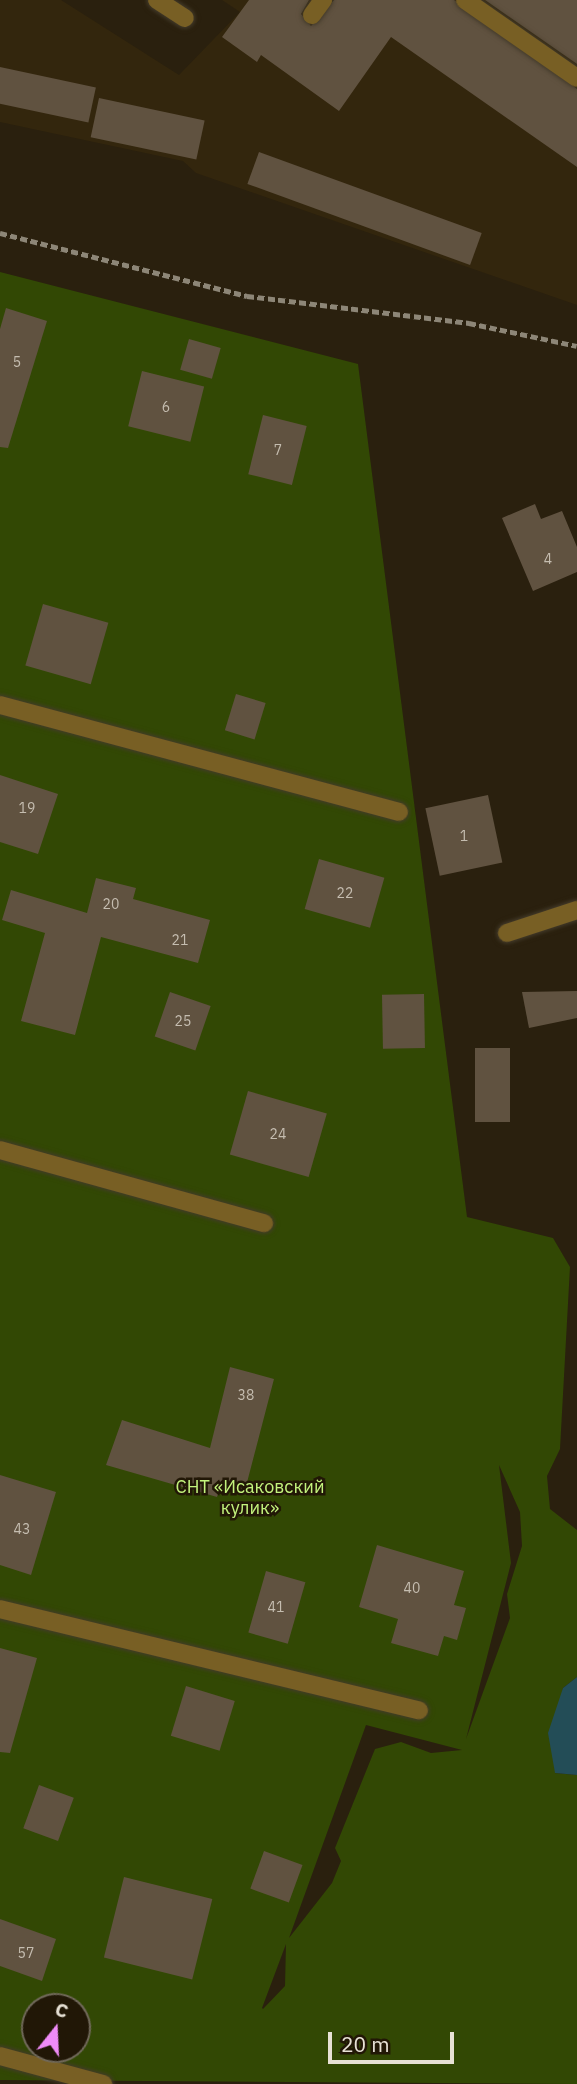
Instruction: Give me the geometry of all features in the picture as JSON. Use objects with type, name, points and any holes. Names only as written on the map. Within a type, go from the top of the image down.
[{"type":"lane","points":[[158,0],[185,18]]},
{"type":"lane","points":[[312,15],[323,0]]},
{"type":"lane","points":[[465,0],[577,78]]},
{"type":"lane","points":[[0,705],[399,812]]},
{"type":"lane","points":[[508,933],[577,909]]},
{"type":"lane","points":[[0,1150],[264,1223]]},
{"type":"lane","points":[[0,1609],[419,1710]]},
{"type":"lane","points":[[0,2056],[103,2084]]},
{"type":"path","points":[[0,233],[247,296],[469,323],[577,346]]},
{"type":"shaded area","points":[[0,0],[61,0],[179,75],[240,12],[222,0],[577,0],[577,305],[196,173],[183,161],[0,122]]},
{"type":"green space","name":"СНТ «Исаковский кулик»","points":[[0,272],[358,364],[467,1217],[553,1238],[570,1267],[560,1449],[547,1476],[550,1509],[577,1530],[577,1677],[563,1688],[555,1773],[577,1775],[577,2084],[0,2080]],"holes":[[[499,1465],[520,1512],[522,1546],[507,1594],[510,1618],[466,1739],[511,1563]],[[366,1725],[462,1750],[431,1753],[401,1742],[375,1749],[335,1848],[341,1861],[332,1883],[289,1938]],[[286,1944],[285,1986],[263,2009],[262,2008]]]},
{"type":"water","points":[[577,1677],[577,1775],[555,1773],[548,1733],[563,1688]]},
{"type":"building","points":[[249,0],[309,0],[301,14],[311,26],[334,0],[454,0],[577,89],[577,167],[391,37],[339,111],[261,55],[257,62],[222,37]]},
{"type":"building","points":[[485,0],[577,0],[577,64]]},
{"type":"building","points":[[0,67],[96,87],[88,123],[0,104]]},
{"type":"building","points":[[99,98],[205,120],[196,160],[91,137]]},
{"type":"building","points":[[259,152],[482,233],[470,265],[247,184]]},
{"type":"building","points":[[6,308],[47,321],[8,448],[0,447],[0,329]]},
{"type":"building","points":[[189,339],[221,348],[212,379],[180,370]]},
{"type":"building","points":[[142,371],[204,386],[190,442],[128,426]]},
{"type":"building","points":[[263,415],[307,426],[292,485],[248,474]]},
{"type":"building","points":[[535,504],[541,519],[562,511],[577,547],[577,572],[533,591],[502,518]]},
{"type":"building","points":[[43,604],[108,623],[91,684],[25,666]]},
{"type":"building","points":[[236,694],[266,703],[255,739],[225,730]]},
{"type":"building","points":[[0,775],[58,794],[38,854],[0,842]]},
{"type":"building","points":[[488,795],[502,862],[440,876],[425,808]]},
{"type":"building","points":[[319,859],[384,878],[370,928],[305,909]]},
{"type":"building","points":[[96,878],[136,888],[133,899],[210,920],[198,963],[101,937],[75,1035],[21,1021],[45,933],[2,920],[11,890],[87,913]]},
{"type":"building","points":[[577,991],[577,1018],[529,1028],[522,992]]},
{"type":"building","points":[[170,992],[211,1006],[195,1050],[155,1036]]},
{"type":"building","points":[[424,994],[425,1048],[383,1049],[382,995]]},
{"type":"building","points":[[475,1048],[510,1048],[510,1122],[475,1122]]},
{"type":"building","points":[[248,1091],[327,1114],[309,1177],[230,1154]]},
{"type":"building","points":[[230,1367],[274,1379],[244,1494],[220,1488],[217,1497],[106,1465],[122,1420],[210,1448]]},
{"type":"building","points":[[0,1475],[56,1492],[31,1575],[0,1565]]},
{"type":"building","points":[[377,1545],[464,1571],[454,1605],[466,1608],[457,1640],[444,1636],[438,1656],[391,1643],[398,1619],[359,1607]]},
{"type":"building","points":[[266,1571],[305,1582],[288,1644],[248,1633]]},
{"type":"building","points":[[0,1648],[37,1658],[10,1753],[0,1752]]},
{"type":"building","points":[[186,1686],[235,1701],[220,1751],[171,1736]]},
{"type":"building","points":[[39,1785],[74,1798],[58,1841],[23,1828]]},
{"type":"building","points":[[264,1851],[303,1865],[289,1903],[250,1889]]},
{"type":"building","points":[[124,1877],[212,1899],[192,1980],[104,1958]]},
{"type":"building","points":[[0,1919],[56,1939],[42,1981],[0,1966]]}]
